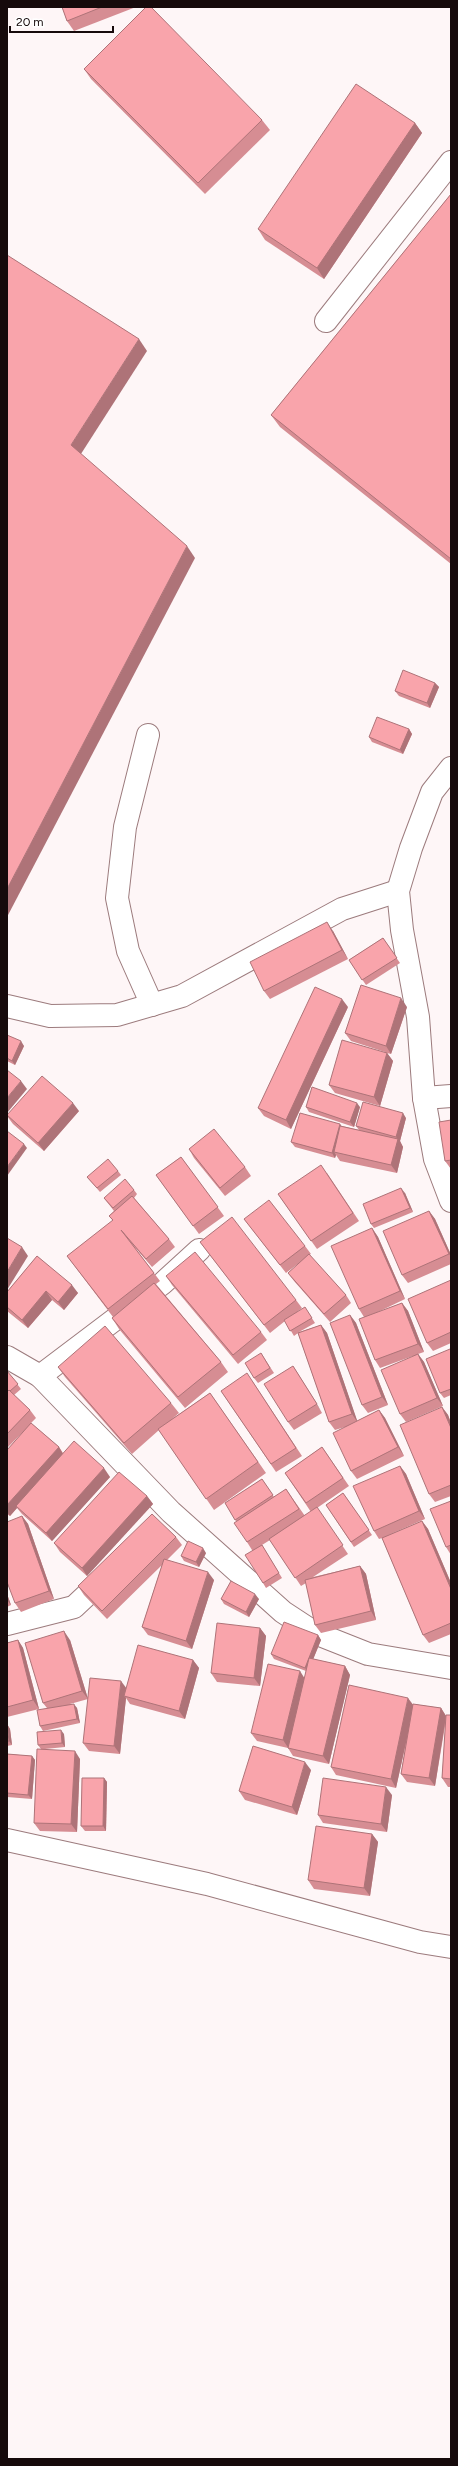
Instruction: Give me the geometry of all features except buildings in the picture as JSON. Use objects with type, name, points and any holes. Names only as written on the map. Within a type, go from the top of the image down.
[{"type":"street","points":[[326,322],[448,172]]},
{"type":"street","points":[[148,735],[124,827],[117,898],[128,951],[152,1005]]},
{"type":"street","points":[[451,768],[432,792],[411,848],[398,891],[402,930],[418,1017],[424,1098],[435,1159],[451,1201]]},
{"type":"street","points":[[7,1006],[57,1016],[117,1015],[152,1005],[182,996],[342,909],[398,891]]},
{"type":"street","points":[[424,1098],[451,1096]]},
{"type":"street","points":[[40,1376],[163,1283],[198,1250]]},
{"type":"street","points":[[7,1356],[40,1376],[171,1512],[283,1612],[315,1633],[368,1654],[451,1668]]},
{"type":"street","points":[[155,1528],[171,1512]]},
{"type":"street","points":[[7,1624],[74,1608],[123,1560]]},
{"type":"street","points":[[7,1840],[208,1884],[420,1942],[451,1947]]}]
